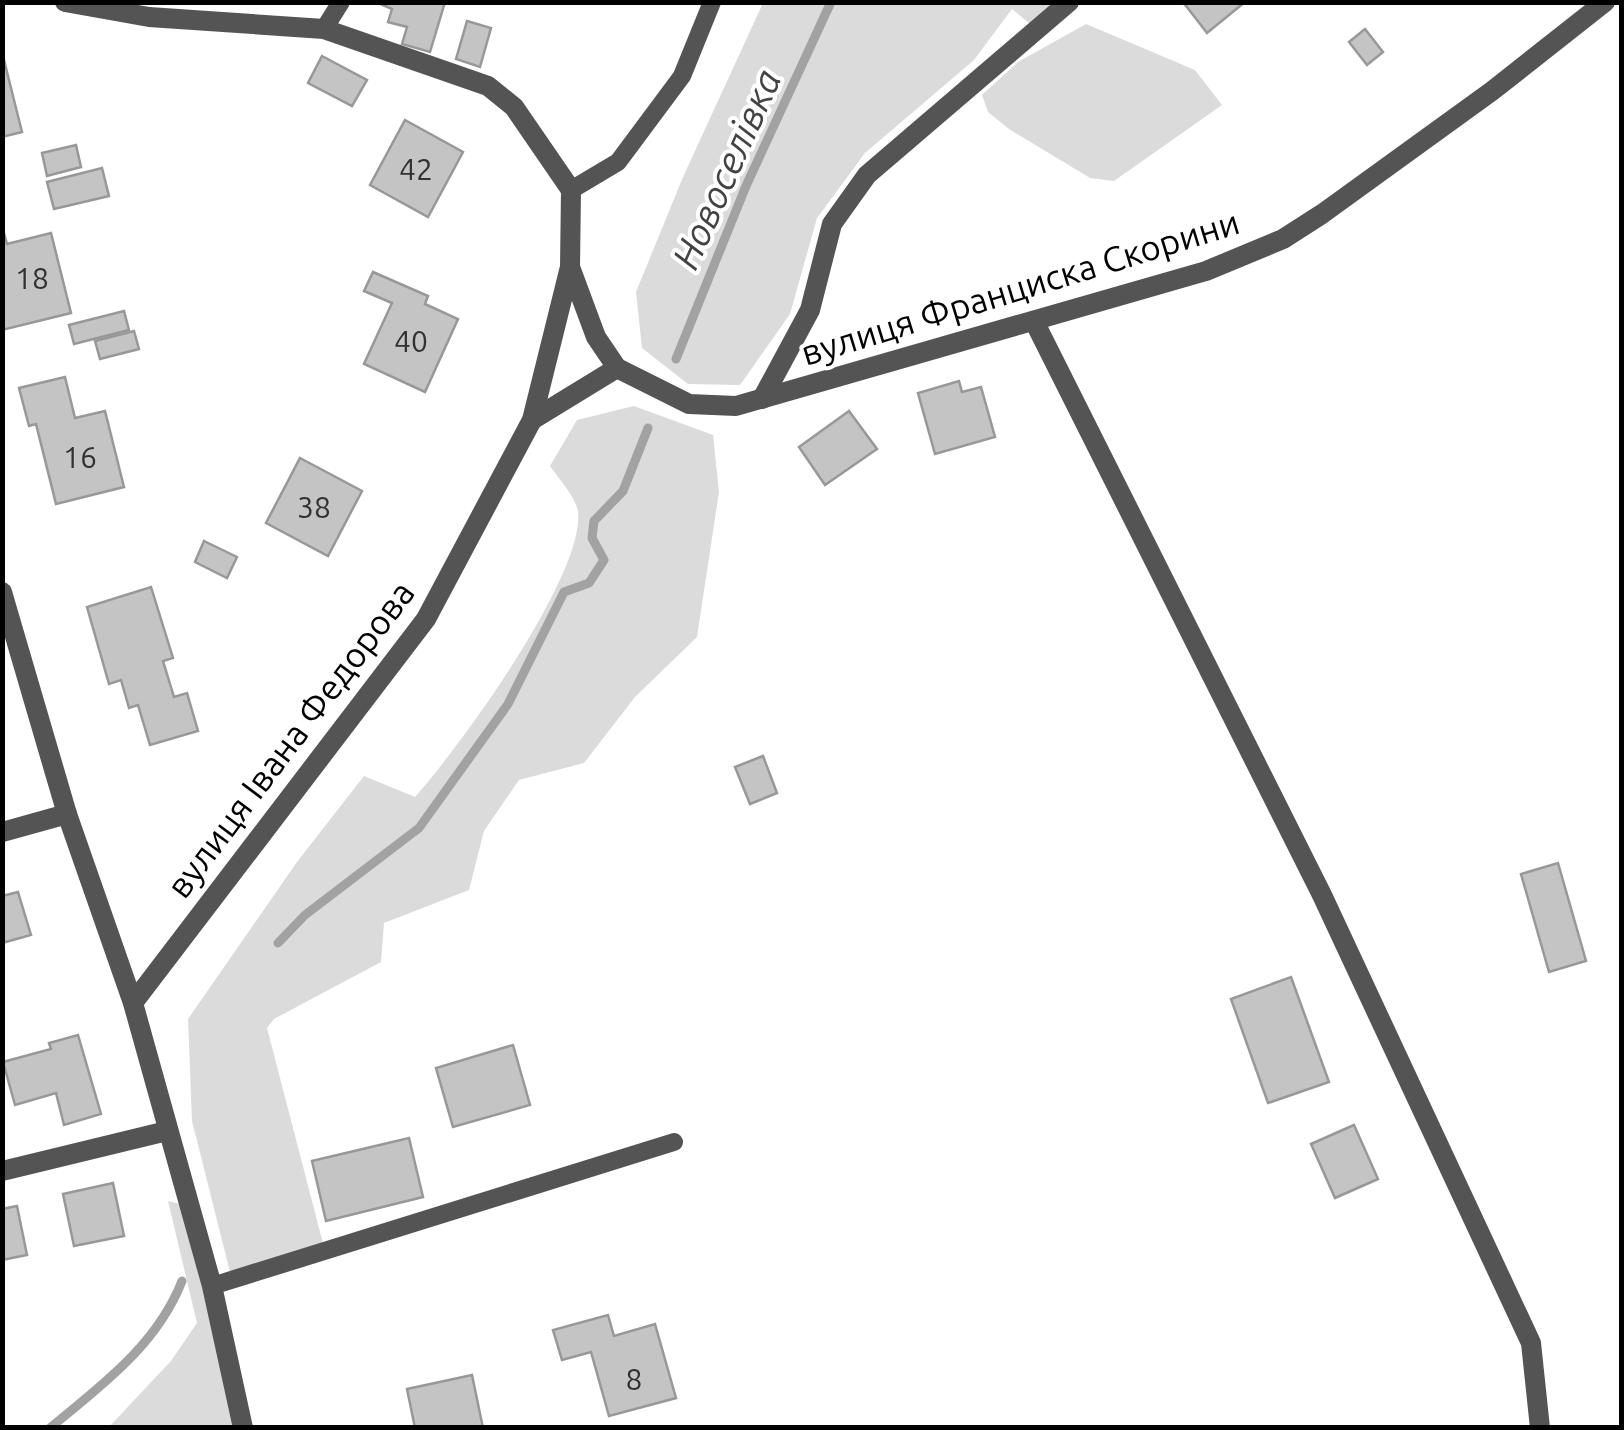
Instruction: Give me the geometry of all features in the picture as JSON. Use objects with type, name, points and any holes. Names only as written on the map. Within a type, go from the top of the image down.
[{"type":"street","points":[[65,2],[324,29],[488,86],[514,107],[572,190]]},
{"type":"street","points":[[762,398],[810,310],[832,224],[867,175],[1068,2]]},
{"type":"street","name":"вулиця Франциска Скорини","points":[[617,368],[689,404],[736,406],[1206,270],[1283,238],[1322,214],[1492,91],[1605,2]]},
{"type":"street","name":"вулиця Івана Федорова","points":[[133,1003],[426,619],[532,420],[570,267],[572,190]]},
{"type":"street","points":[[532,420],[617,368],[596,337],[570,267]]},
{"type":"street","points":[[1034,320],[1322,895],[1531,1343],[1540,1428]]},
{"type":"street","points":[[2,592],[67,814],[133,1003],[212,1286],[243,1428]]},
{"type":"street","points":[[2,832],[67,814]]},
{"type":"street","points":[[2,1171],[167,1131]]},
{"type":"lane","points":[[324,29],[341,2]]},
{"type":"lane","points":[[572,190],[618,162],[682,76],[712,2]]},
{"type":"lane","points":[[212,1286],[674,1142]]},
{"type":"shaded area","points":[[763,3],[1069,3],[1036,29],[1012,9],[974,60],[865,153],[817,218],[790,314],[740,385],[688,384],[642,348],[636,292],[683,177]]},
{"type":"shaded area","points":[[1086,24],[1195,70],[1222,105],[1114,181],[1090,178],[1009,129],[988,112],[982,95],[1018,62]]},
{"type":"shaded area","points":[[634,406],[713,435],[719,492],[697,637],[635,697],[584,763],[519,780],[484,831],[469,890],[384,923],[381,962],[274,1019],[267,1028],[325,1251],[232,1280],[192,1121],[188,1019],[297,862],[364,776],[415,797],[460,741],[541,617],[575,540],[577,506],[550,466],[577,420]]},
{"type":"shaded area","points":[[168,1201],[189,1206],[234,1428],[108,1428],[171,1361],[197,1323]]},
{"type":"building","points":[[376,2],[445,2],[430,52],[402,44],[407,27],[388,22],[392,9]]},
{"type":"building","points":[[1183,2],[1245,2],[1207,33]]},
{"type":"building","points":[[467,21],[491,28],[480,67],[456,59]]},
{"type":"building","points":[[1365,29],[1383,52],[1367,65],[1349,42]]},
{"type":"building","points":[[322,56],[367,80],[352,106],[308,83]]},
{"type":"building","points":[[2,57],[22,132],[2,137]]},
{"type":"building","points":[[405,120],[463,152],[428,217],[370,185]]},
{"type":"building","points":[[76,145],[81,167],[47,176],[42,153]]},
{"type":"building","points":[[102,168],[109,196],[54,209],[47,182]]},
{"type":"building","points":[[2,226],[7,244],[51,233],[71,313],[2,330]]},
{"type":"building","points":[[373,272],[428,296],[425,304],[458,319],[425,392],[364,364],[392,303],[364,291]]},
{"type":"building","points":[[124,311],[129,330],[74,344],[69,325]]},
{"type":"building","points":[[134,331],[139,349],[100,359],[95,341]]},
{"type":"building","points":[[65,377],[75,418],[105,411],[124,487],[56,504],[36,424],[29,426],[19,388]]},
{"type":"building","points":[[959,381],[962,392],[981,387],[995,437],[935,454],[918,393]]},
{"type":"building","points":[[849,411],[877,449],[825,485],[799,447]]},
{"type":"building","points":[[300,458],[362,491],[328,556],[266,523]]},
{"type":"building","points":[[204,541],[237,557],[227,578],[195,562]]},
{"type":"building","points":[[151,587],[173,658],[163,661],[174,697],[187,693],[198,731],[150,745],[138,705],[129,708],[121,680],[109,684],[87,607]]},
{"type":"building","points":[[763,756],[777,793],[750,804],[735,767]]},
{"type":"building","points":[[1558,863],[1586,961],[1549,972],[1521,874]]},
{"type":"building","points":[[18,892],[31,935],[2,943],[2,896]]},
{"type":"building","points":[[1291,977],[1329,1082],[1268,1103],[1231,999]]},
{"type":"building","points":[[78,1035],[101,1114],[64,1125],[56,1093],[15,1105],[3,1062],[51,1049],[49,1043]]},
{"type":"building","points":[[513,1045],[530,1105],[453,1127],[436,1068]]},
{"type":"building","points":[[1354,1125],[1378,1179],[1335,1198],[1311,1144]]},
{"type":"building","points":[[409,1138],[423,1197],[326,1221],[312,1161]]},
{"type":"building","points":[[113,1183],[124,1236],[74,1246],[63,1194]]},
{"type":"building","points":[[17,1206],[27,1255],[2,1260],[2,1209]]},
{"type":"building","points":[[608,1315],[614,1336],[655,1324],[676,1398],[609,1416],[591,1352],[562,1360],[553,1330]]},
{"type":"building","points":[[472,1375],[483,1428],[415,1428],[407,1389]]},
{"type":"waterway","name":"Новоселівка","points":[[676,359],[746,186],[831,2]]},
{"type":"waterway","name":"Новоселівка","points":[[278,943],[305,915],[419,828],[508,704],[564,592],[589,583],[604,560],[592,538],[594,521],[623,491],[648,428]]},
{"type":"waterway","name":"Новоселівка","points":[[50,1428],[143,1344],[182,1281]]}]
